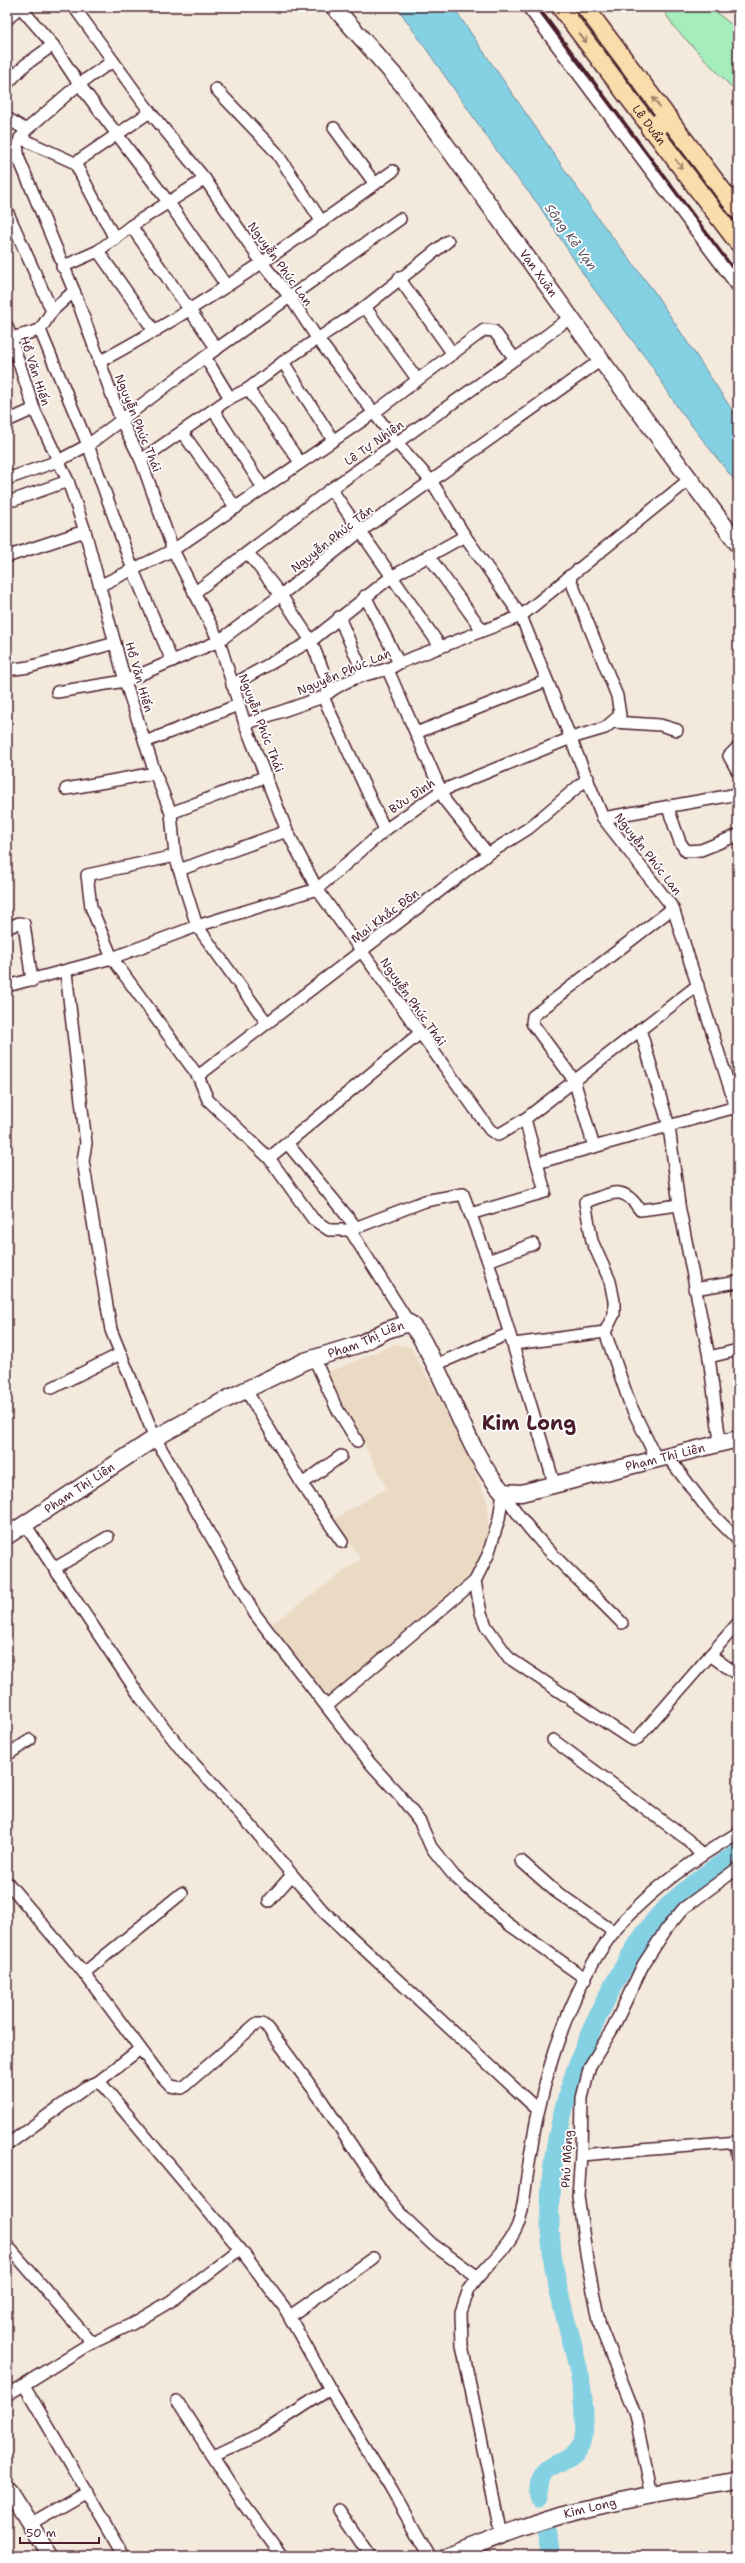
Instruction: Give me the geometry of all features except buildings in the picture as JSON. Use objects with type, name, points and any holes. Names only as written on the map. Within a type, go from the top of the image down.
[{"type":"main road","name":"Lê Duẩn","points":[[560,7],[738,211]]},
{"type":"main road","name":"Lê Duẩn","points":[[585,7],[738,243]]},
{"type":"street","points":[[7,20],[20,7],[53,45],[79,84],[169,202],[226,285]]},
{"type":"street","name":"Nguyễn Phúc Lan","points":[[74,7],[150,112],[205,179],[262,263],[290,297],[317,338],[375,412],[397,443],[432,482],[465,536],[521,616],[546,681],[604,818],[673,908],[737,1111]]},
{"type":"street","name":"Vạn Xuân","points":[[334,7],[402,84],[601,360],[738,544]]},
{"type":"street","points":[[528,7],[738,287]]},
{"type":"street","points":[[7,84],[24,65],[53,45]]},
{"type":"street","points":[[23,134],[79,84],[113,62]]},
{"type":"street","points":[[216,89],[276,152],[322,222]]},
{"type":"street","points":[[75,163],[150,112]]},
{"type":"street","points":[[7,118],[23,134],[75,163],[115,239]]},
{"type":"street","points":[[334,128],[375,184]]},
{"type":"street","name":"Nguyễn Phúc Thái","points":[[23,134],[17,145],[19,159],[62,267],[74,291],[121,420],[140,460],[173,550],[219,641],[238,705],[288,831],[317,889],[419,1034],[493,1134],[503,1134],[525,1119],[698,985]]},
{"type":"street","points":[[7,156],[19,159]]},
{"type":"street","points":[[99,362],[155,332],[262,263],[393,171]]},
{"type":"street","points":[[62,267],[98,251],[131,226],[205,179]]},
{"type":"street","points":[[7,211],[52,311]]},
{"type":"street","points":[[7,479],[58,461],[88,445],[205,357],[400,219]]},
{"type":"street","points":[[131,226],[217,349]]},
{"type":"street","points":[[140,460],[214,411],[230,398],[248,390],[283,362],[365,307],[399,278],[448,241]]},
{"type":"street","points":[[98,251],[155,332]]},
{"type":"street","points":[[399,278],[453,354]]},
{"type":"street","points":[[11,345],[40,330],[52,311],[74,291]]},
{"type":"street","points":[[365,307],[417,379]]},
{"type":"street","name":"Lê Tự Nhiên","points":[[194,593],[331,489],[515,359],[571,317]]},
{"type":"street","name":"Hồ Văn Hiến","points":[[7,326],[11,345],[34,409],[68,482],[85,531],[126,681],[155,773],[171,813],[175,856],[197,926],[267,1023]]},
{"type":"street","points":[[101,585],[173,550],[375,412],[417,379],[489,329],[494,332],[515,359]]},
{"type":"street","points":[[40,330],[88,445],[133,570],[172,661]]},
{"type":"street","points":[[205,357],[230,398]]},
{"type":"street","name":"Nguyễn Phúc Tần","points":[[57,692],[126,681],[219,641],[281,595],[361,531],[432,482],[601,360]]},
{"type":"street","points":[[283,362],[333,440]]},
{"type":"street","points":[[248,390],[300,462]]},
{"type":"street","points":[[7,421],[34,409]]},
{"type":"street","points":[[214,411],[263,488]]},
{"type":"street","points":[[182,432],[236,508]]},
{"type":"street","points":[[521,616],[690,479]]},
{"type":"street","points":[[14,500],[68,482]]},
{"type":"street","points":[[331,489],[440,646]]},
{"type":"street","points":[[9,556],[85,531]]},
{"type":"street","points":[[232,685],[311,642],[339,617],[391,577],[428,555],[465,536]]},
{"type":"street","points":[[248,553],[281,595],[311,642],[327,694],[385,830]]},
{"type":"street","points":[[428,555],[482,630]]},
{"type":"street","points":[[569,576],[617,696],[620,715],[613,722]]},
{"type":"street","points":[[365,596],[399,663]]},
{"type":"street","name":"Nguyễn Phúc Lan","points":[[245,724],[327,694],[364,675],[388,670],[399,663],[440,646],[521,616]]},
{"type":"street","points":[[339,617],[364,675]]},
{"type":"street","points":[[7,670],[29,667],[116,643]]},
{"type":"street","points":[[388,670],[446,802],[488,854]]},
{"type":"street","points":[[416,733],[546,681]]},
{"type":"street","points":[[145,742],[238,705]]},
{"type":"street","points":[[613,722],[660,725],[677,730]]},
{"type":"street","name":"Bửu Đình","points":[[7,986],[66,972],[112,958],[197,926],[317,889],[385,830],[441,791],[571,738],[605,728],[613,722]]},
{"type":"street","points":[[738,747],[729,756],[738,772]]},
{"type":"street","points":[[66,789],[155,773]]},
{"type":"street","points":[[171,813],[267,776]]},
{"type":"street","name":"Mai Khắc Đôn","points":[[198,1076],[360,950],[488,854],[529,828],[588,778]]},
{"type":"street","points":[[604,818],[668,808],[738,794]]},
{"type":"street","points":[[668,808],[680,842],[686,850],[701,850],[738,835]]},
{"type":"street","points":[[179,870],[288,831]]},
{"type":"street","points":[[175,856],[87,875],[91,907],[112,958],[198,1076],[212,1104],[269,1158],[313,1219],[328,1230],[353,1229],[425,1201],[463,1194],[488,1261],[508,1334],[514,1344],[554,1483]]},
{"type":"street","points":[[594,1147],[574,1080],[532,1023],[533,1016],[673,908]]},
{"type":"street","points":[[7,928],[19,923],[24,924],[32,980]]},
{"type":"street","points":[[66,972],[86,1144],[83,1161],[111,1330],[155,1438],[255,1614],[290,1663],[327,1706],[370,1763],[401,1797],[420,1822],[431,1847],[454,1876],[507,1923],[586,1979]]},
{"type":"street","points":[[640,1029],[669,1126],[679,1205],[694,1289],[709,1357],[720,1442]]},
{"type":"street","points":[[269,1158],[419,1034]]},
{"type":"street","points":[[537,1163],[669,1126],[737,1111]]},
{"type":"street","points":[[470,1214],[545,1192],[525,1119]]},
{"type":"street","points":[[287,1143],[353,1229],[409,1323]]},
{"type":"street","points":[[679,1205],[640,1210],[630,1196],[621,1192],[584,1202],[592,1241],[610,1281],[614,1301],[614,1314],[605,1332],[630,1404],[663,1458],[709,1511],[738,1540]]},
{"type":"street","points":[[488,1261],[533,1244]]},
{"type":"street","points":[[694,1289],[738,1282]]},
{"type":"street","name":"Phạm Thị Liên","points":[[7,1536],[24,1523],[155,1438],[246,1390],[314,1358],[360,1344],[386,1330],[409,1323],[414,1328],[435,1365],[481,1460],[494,1483],[503,1492],[521,1493],[554,1483],[663,1458],[720,1442],[738,1439]]},
{"type":"street","points":[[514,1344],[605,1332]]},
{"type":"street","points":[[435,1365],[508,1334]]},
{"type":"street","points":[[709,1357],[738,1350]]},
{"type":"street","points":[[52,1388],[120,1354]]},
{"type":"street","points":[[314,1358],[336,1407],[357,1441]]},
{"type":"street","points":[[246,1390],[302,1484],[342,1542]]},
{"type":"street","points":[[302,1484],[341,1456]]},
{"type":"street","points":[[327,1706],[475,1581],[488,1555],[499,1519],[503,1492]]},
{"type":"street","points":[[503,1492],[513,1508],[559,1562],[622,1623]]},
{"type":"street","points":[[24,1523],[56,1568],[141,1698],[323,1912],[538,2110]]},
{"type":"street","points":[[56,1568],[108,1537]]},
{"type":"street","points":[[475,1581],[479,1594],[481,1613],[486,1626],[509,1658],[634,1740],[638,1738],[738,1624]]},
{"type":"street","points":[[710,1655],[738,1675]]},
{"type":"street","points":[[7,1755],[30,1740]]},
{"type":"street","points":[[553,1740],[688,1840],[700,1855]]},
{"type":"street","points":[[501,2535],[462,2346],[461,2312],[469,2289],[501,2252],[517,2226],[524,2204],[538,2110],[564,2025],[598,1955],[614,1932],[649,1895],[700,1855],[738,1833]]},
{"type":"street","points":[[522,1861],[555,1891],[614,1932]]},
{"type":"street","name":"Phú Mộng","points":[[652,2495],[635,2414],[600,2326],[578,2209],[582,2098],[590,2066],[613,2028],[643,1965],[666,1928],[684,1908],[738,1868]]},
{"type":"street","points":[[268,1901],[292,1875]]},
{"type":"street","points":[[7,1882],[84,1973],[140,2049],[171,2086],[182,2088],[256,2024],[262,2024],[268,2028],[322,2101],[383,2192],[408,2222],[432,2244],[478,2277]]},
{"type":"street","points":[[84,1973],[182,1893]]},
{"type":"street","points":[[7,2145],[88,2086],[98,2082],[140,2049]]},
{"type":"street","points":[[98,2082],[128,2114],[240,2249],[290,2316],[330,2389],[391,2488],[429,2556]]},
{"type":"street","points":[[581,2155],[737,2142],[738,2157]]},
{"type":"street","points":[[7,2245],[92,2343]]},
{"type":"street","points":[[7,2394],[92,2343],[176,2298],[212,2272],[240,2249]]},
{"type":"street","points":[[290,2316],[373,2258]]},
{"type":"street","points":[[24,2385],[124,2556]]},
{"type":"street","points":[[214,2456],[262,2433],[330,2389]]},
{"type":"street","points":[[177,2400],[242,2502],[282,2556]]},
{"type":"street","name":"Kim Long","points":[[447,2556],[501,2535],[572,2512],[652,2495],[738,2482]]},
{"type":"street","points":[[7,2488],[50,2556]]},
{"type":"street","points":[[30,2524],[87,2491]]},
{"type":"street","points":[[339,2510],[370,2556]]},
{"type":"shaded area","points":[[395,1344],[411,1347],[465,1447],[488,1504],[488,1533],[475,1571],[328,1697],[272,1624],[361,1559],[334,1519],[387,1488],[327,1373]]},
{"type":"green space","points":[[661,7],[710,7],[738,30],[738,94],[675,28]]},
{"type":"water","name":"Sông Kẻ Vạn","points":[[397,7],[453,7],[597,217],[653,290],[738,419],[738,485],[678,408],[651,365],[590,284],[538,204],[506,164]]},
{"type":"water","points":[[555,2542],[559,2556],[543,2556],[540,2545]]},
{"type":"waterway","points":[[539,2497],[539,2484],[542,2475],[547,2469],[575,2453],[581,2445],[584,2432],[583,2398],[580,2377],[555,2274],[550,2217],[551,2180],[556,2145],[574,2074],[602,2007],[628,1959],[649,1928],[660,1914],[687,1889],[707,1873],[738,1853]]},
{"type":"waterway","points":[[546,2530],[551,2556]]},
{"type":"railway","points":[[538,7],[738,275]]},
{"type":"district","name":"Kim Long","points":[[529,1423]]}]
